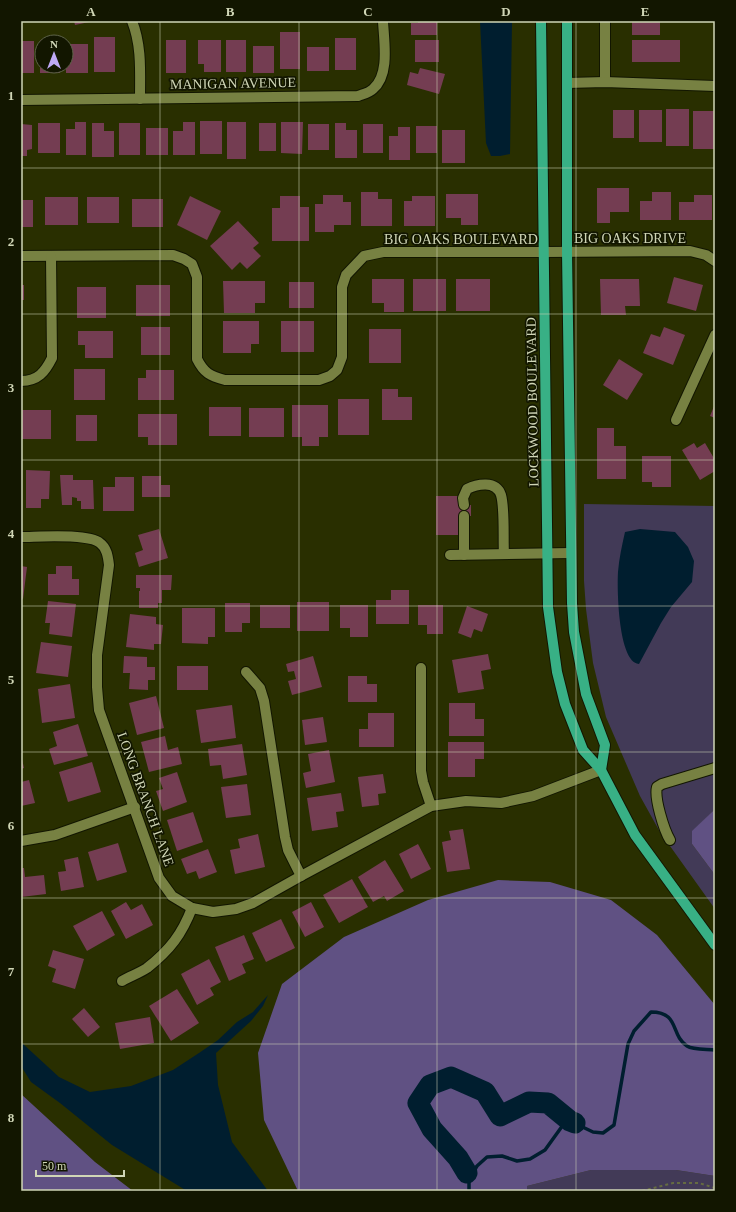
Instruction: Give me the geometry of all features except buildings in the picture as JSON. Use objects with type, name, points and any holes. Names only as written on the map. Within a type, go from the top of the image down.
[{"type":"main road","name":"LOCKWOOD BOULEVARD","points":[[541,21],[548,607],[557,672],[563,698],[583,750],[601,770],[635,835],[715,945]]},
{"type":"main road","points":[[567,21],[567,252],[572,603],[574,632],[586,694],[605,745],[601,770]]},
{"type":"street","points":[[132,21],[135,29],[140,58],[140,99]]},
{"type":"street","name":"MANIGAN AVENUE","points":[[21,100],[358,96],[372,90],[380,81],[384,70],[383,21]]},
{"type":"street","points":[[605,21],[605,82]]},
{"type":"street","points":[[567,83],[605,82],[715,86]]},
{"type":"street","name":"BIG OAKS DRIVE","points":[[567,252],[690,251],[706,255],[715,261]]},
{"type":"street","name":"BIG OAKS BOULEVARD","points":[[21,256],[173,255],[184,259],[192,264],[197,277],[198,359],[202,369],[213,377],[225,380],[319,380],[330,376],[337,370],[342,357],[342,287],[346,275],[364,256],[383,252],[567,252]]},
{"type":"street","points":[[21,381],[27,381],[39,377],[46,370],[52,358],[51,256]]},
{"type":"street","points":[[676,420],[715,335]]},
{"type":"street","points":[[464,504],[463,498],[466,489],[473,486],[485,484],[494,487],[499,491],[502,506],[504,554]]},
{"type":"street","points":[[464,516],[464,555]]},
{"type":"street","name":"LONG BRANCH LANE","points":[[21,537],[87,537],[101,543],[108,553],[109,565],[97,655],[99,710],[159,878],[172,896],[192,908],[213,912],[236,909],[253,903],[431,806],[466,801],[501,803],[533,796],[601,770]]},
{"type":"street","points":[[450,555],[571,553]]},
{"type":"street","points":[[421,668],[421,771],[431,806]]},
{"type":"street","points":[[246,672],[260,688],[264,701],[285,837],[288,850],[301,876]]},
{"type":"street","points":[[670,840],[663,824],[657,797],[657,787],[662,784],[715,768]]},
{"type":"street","points":[[21,841],[55,835],[134,807]]},
{"type":"street","points":[[122,980],[147,968],[176,940],[185,925],[192,908]]},
{"type":"path","points":[[642,1191],[672,1184],[699,1183],[715,1188]]},
{"type":"shaded area","points":[[584,504],[715,506],[715,809],[692,832],[692,844],[715,875],[715,909],[660,832],[640,796],[606,717],[593,663],[586,609],[584,581]]},
{"type":"shaded area","points":[[715,809],[715,875],[692,844],[692,831]]},
{"type":"shaded area","points":[[498,880],[550,882],[611,900],[657,935],[715,1005],[715,1176],[676,1170],[591,1170],[527,1186],[527,1191],[298,1191],[264,1120],[258,1053],[282,984],[344,937],[428,900]]},
{"type":"shaded area","points":[[21,1094],[95,1162],[133,1191],[21,1191]]},
{"type":"shaded area","points":[[591,1170],[676,1170],[715,1176],[715,1191],[527,1191],[527,1186]]},
{"type":"water","points":[[480,21],[512,21],[510,154],[500,156],[491,156],[486,143]]},
{"type":"water","points":[[640,529],[675,532],[688,547],[694,561],[692,582],[671,607],[639,664],[632,660],[627,651],[623,638],[620,623],[618,572],[625,532]]},
{"type":"water","points":[[268,995],[263,1006],[251,1021],[216,1053],[218,1085],[232,1142],[268,1191],[187,1191],[112,1145],[60,1103],[31,1082],[21,1066],[21,1039],[22,1043],[59,1077],[90,1092],[131,1086],[173,1070],[199,1053],[218,1040],[237,1022],[253,1012]]},
{"type":"waterway","points":[[469,1191],[469,1179],[477,1166],[487,1157],[502,1156],[517,1161],[530,1159],[545,1150],[563,1125],[570,1121],[593,1132],[603,1133],[614,1125],[628,1044],[634,1031],[651,1012],[660,1013],[671,1020],[678,1036],[687,1046],[696,1049],[715,1050]]},
{"type":"waterway","points":[[467,1173],[458,1158],[432,1129],[418,1103],[430,1085],[451,1077],[485,1092],[500,1116],[529,1102],[548,1103],[570,1121],[575,1123]]}]
